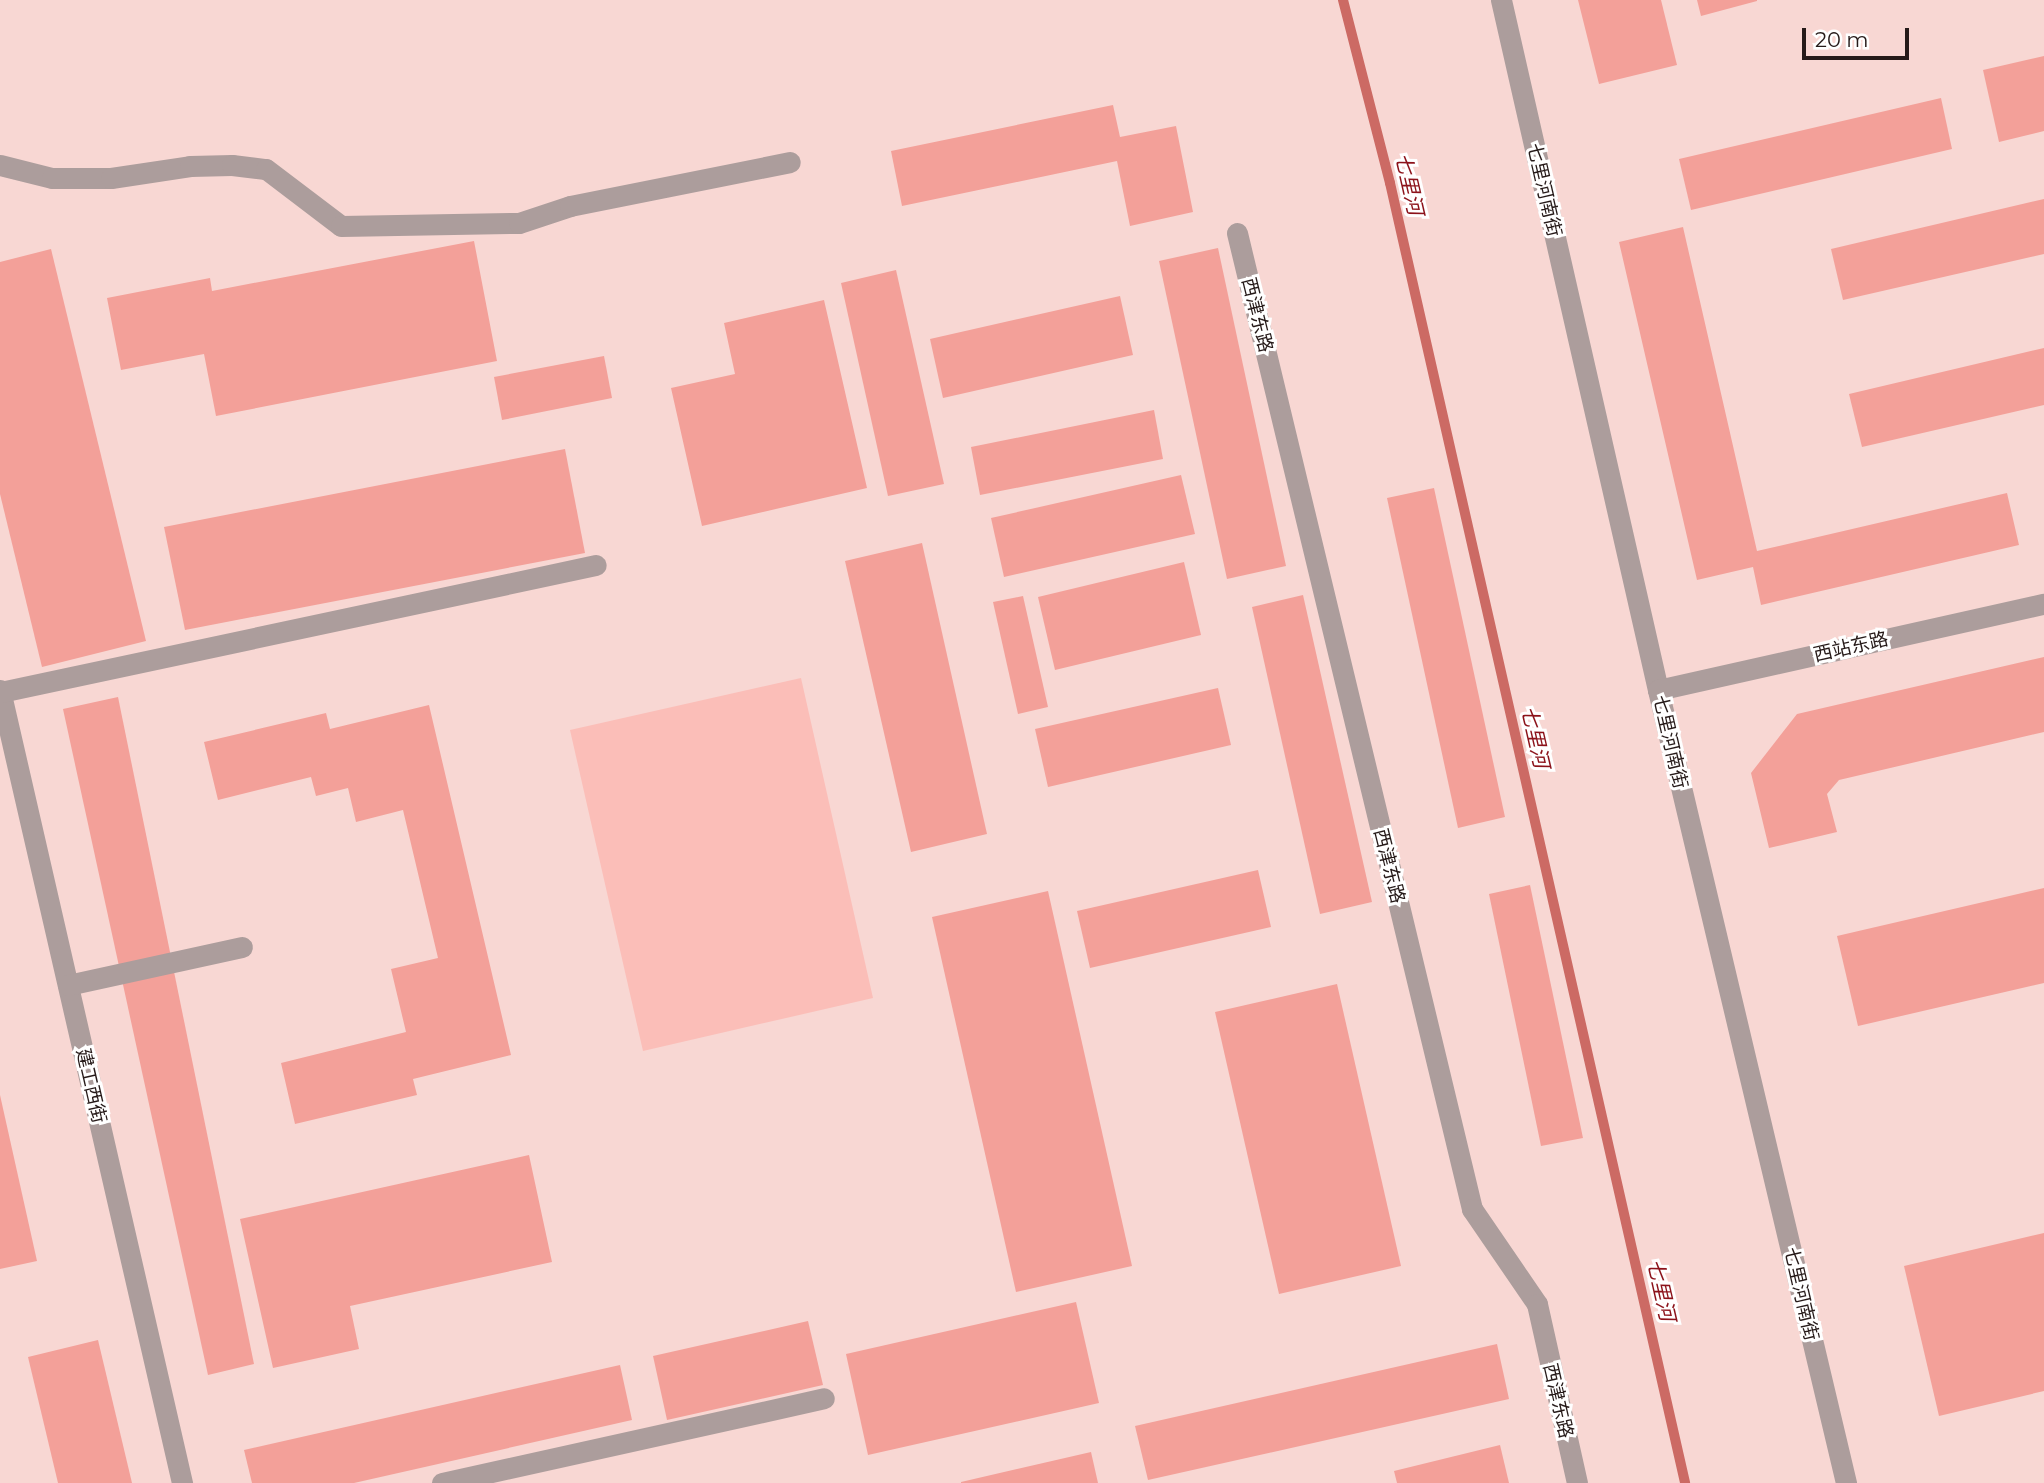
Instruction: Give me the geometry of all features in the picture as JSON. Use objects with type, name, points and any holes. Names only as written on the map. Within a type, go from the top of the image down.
[{"type":"street","name":"七里河南街","points":[[1501,0],[1658,690],[1846,1483]]},
{"type":"street","points":[[0,165],[52,178],[111,178],[190,166],[232,165],[265,169],[341,226],[519,223],[570,206],[790,162]]},
{"type":"street","name":"西津东路","points":[[1237,233],[1472,1209],[1537,1304],[1577,1483]]},
{"type":"street","points":[[0,691],[596,565]]},
{"type":"street","name":"西站东路","points":[[1658,690],[2044,604]]},
{"type":"street","name":"建工西街","points":[[0,691],[182,1483]]},
{"type":"street","points":[[68,985],[242,947]]},
{"type":"street","points":[[442,1483],[824,1398]]},
{"type":"shaded area","points":[[801,678],[873,998],[643,1051],[570,730]]},
{"type":"building","points":[[1578,0],[1661,0],[1677,65],[1599,84]]},
{"type":"building","points":[[1697,0],[1757,0],[1757,1],[1701,16]]},
{"type":"building","points":[[2044,56],[2044,131],[1999,142],[1983,70]]},
{"type":"building","points":[[1941,98],[1952,149],[1691,210],[1679,159]]},
{"type":"building","points":[[1113,105],[1120,137],[1176,126],[1193,212],[1130,226],[1117,161],[902,206],[891,151]]},
{"type":"building","points":[[2044,199],[2044,254],[1843,300],[1831,249]]},
{"type":"building","points":[[1683,227],[1757,551],[2007,493],[2019,545],[1761,605],[1753,567],[1697,580],[1619,242]]},
{"type":"building","points":[[474,241],[497,361],[216,416],[204,354],[121,370],[107,298],[210,278],[212,291]]},
{"type":"building","points":[[1218,248],[1286,566],[1227,579],[1159,261]]},
{"type":"building","points":[[51,249],[146,641],[42,667],[0,494],[0,262]]},
{"type":"building","points":[[896,270],[944,484],[888,496],[841,283]]},
{"type":"building","points":[[1120,296],[1133,355],[943,398],[930,339]]},
{"type":"building","points":[[824,300],[867,488],[702,526],[671,388],[735,374],[724,323]]},
{"type":"building","points":[[2044,348],[2044,405],[1862,447],[1849,394]]},
{"type":"building","points":[[604,356],[612,398],[502,420],[494,377]]},
{"type":"building","points":[[1154,410],[1163,459],[980,495],[971,447]]},
{"type":"building","points":[[565,449],[585,553],[185,630],[164,527]]},
{"type":"building","points":[[1181,475],[1195,534],[1004,577],[991,518]]},
{"type":"building","points":[[1434,488],[1505,817],[1458,828],[1387,498]]},
{"type":"building","points":[[922,543],[987,834],[911,852],[845,561]]},
{"type":"building","points":[[1184,562],[1201,635],[1055,670],[1038,597]]},
{"type":"building","points":[[1303,595],[1372,902],[1320,914],[1252,607]]},
{"type":"building","points":[[1023,596],[1048,707],[1018,714],[993,602]]},
{"type":"building","points":[[2044,657],[2044,732],[1839,780],[1827,794],[1837,832],[1769,848],[1751,773],[1797,714]]},
{"type":"building","points":[[1218,688],[1231,745],[1048,787],[1035,729]]},
{"type":"building","points":[[118,697],[254,1364],[208,1375],[63,709]]},
{"type":"building","points":[[429,705],[511,1055],[413,1079],[417,1095],[295,1124],[281,1063],[406,1032],[391,969],[438,958],[403,810],[356,822],[348,788],[316,796],[311,777],[218,800],[204,742],[326,713],[330,729]]},
{"type":"building","points":[[1258,870],[1271,927],[1090,968],[1077,911]]},
{"type":"building","points":[[1530,885],[1583,1138],[1541,1146],[1489,894]]},
{"type":"building","points":[[2044,888],[2044,983],[1858,1026],[1837,936]]},
{"type":"building","points":[[1048,891],[1132,1266],[1016,1292],[932,917]]},
{"type":"building","points":[[1337,984],[1401,1266],[1279,1294],[1215,1012]]},
{"type":"building","points":[[0,1095],[37,1261],[0,1269]]},
{"type":"building","points":[[529,1155],[552,1262],[350,1306],[359,1349],[273,1368],[240,1219]]},
{"type":"building","points":[[2044,1233],[2044,1391],[1939,1416],[1904,1266]]},
{"type":"building","points":[[1076,1302],[1099,1403],[868,1455],[846,1354]]},
{"type":"building","points":[[808,1321],[823,1385],[667,1420],[653,1356]]},
{"type":"building","points":[[98,1340],[132,1483],[58,1483],[28,1357]]},
{"type":"building","points":[[1497,1344],[1509,1399],[1148,1480],[1135,1426]]},
{"type":"building","points":[[620,1365],[632,1420],[354,1483],[252,1483],[244,1450]]},
{"type":"building","points":[[1500,1445],[1509,1483],[1397,1483],[1394,1471]]},
{"type":"building","points":[[1091,1452],[1098,1483],[961,1483],[961,1482]]},
{"type":"waterway","name":"七里河","points":[[1343,0],[1390,183],[1685,1483]]}]
